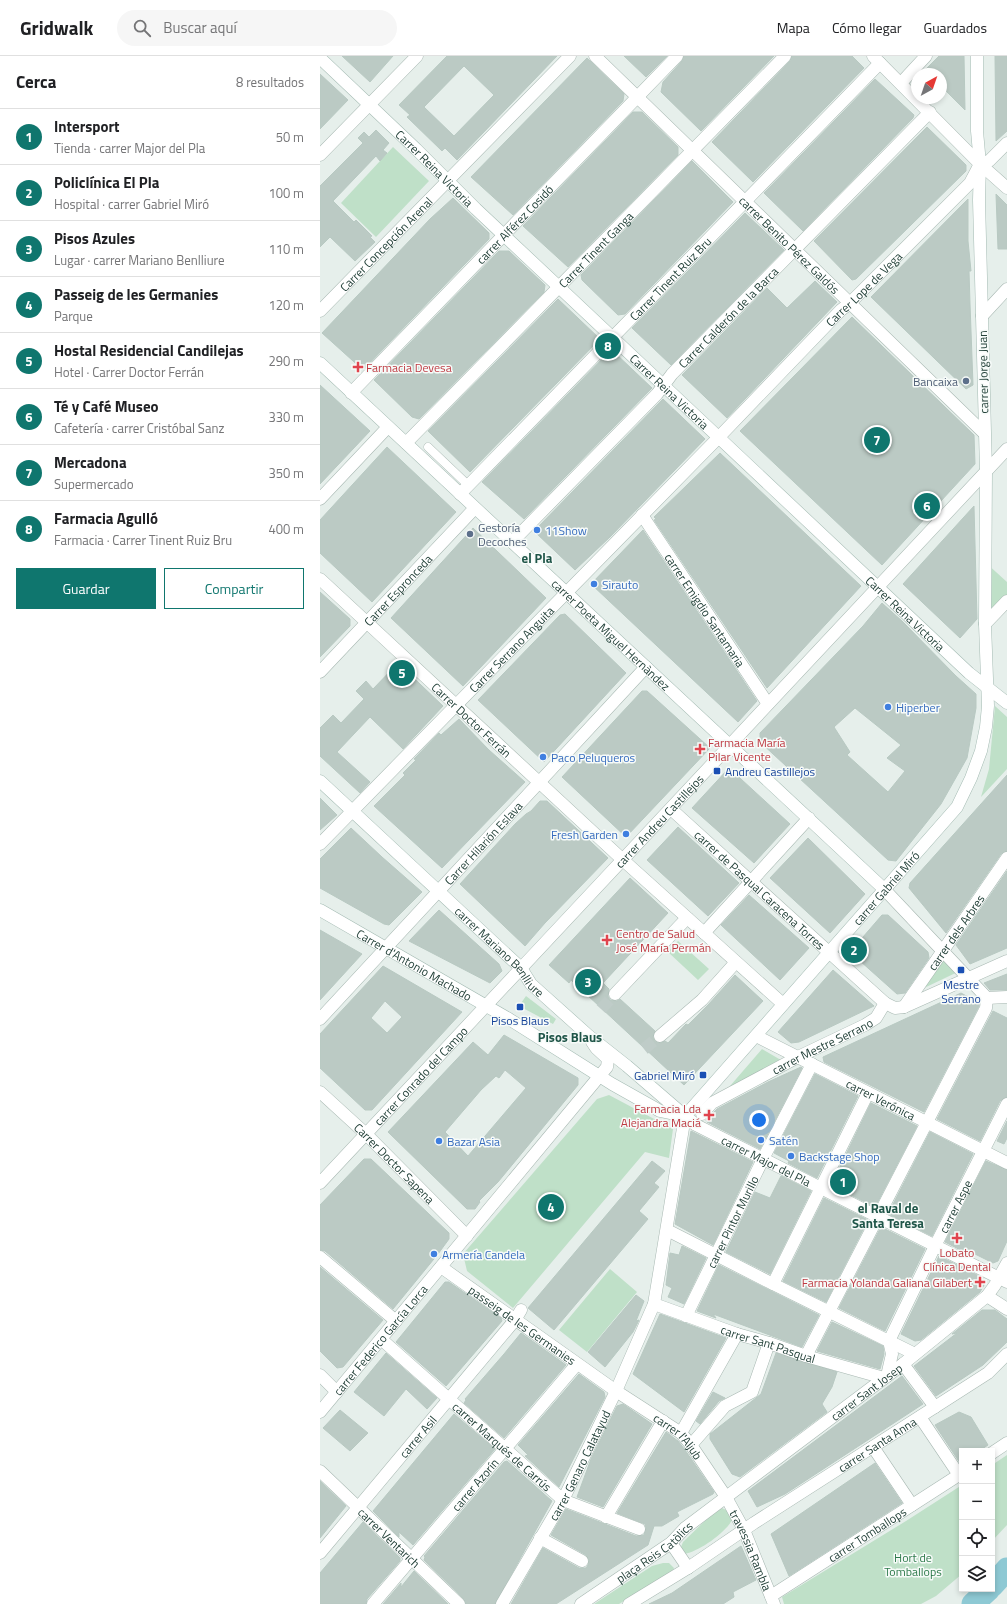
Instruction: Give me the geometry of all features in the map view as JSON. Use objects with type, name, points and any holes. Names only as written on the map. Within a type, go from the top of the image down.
[{"type":"street","points":[[320,155],[417,56]]},
{"type":"street","name":"Carrer Concepción Arenal","points":[[320,311],[570,56]]},
{"type":"street","name":"carrer Benito Pérez Galdós","points":[[595,56],[984,433]]},
{"type":"street","name":"carrer Alférez Cosidó","points":[[351,393],[677,56]]},
{"type":"street","name":"Carrer Tinent Ganga","points":[[406,443],[784,56]]},
{"type":"street","points":[[901,83],[926,56]]},
{"type":"street","name":"carrer Jorge Juan","points":[[976,56],[977,131],[980,164],[979,200],[986,471],[985,624],[988,688]]},
{"type":"street","name":"Carrer Reina Victoria","points":[[320,58],[504,235],[970,673],[1007,703]]},
{"type":"street","points":[[876,60],[901,83],[980,164],[1007,188]]},
{"type":"street","name":"Carrer Tinent Ruiz Bru","points":[[464,489],[745,202],[876,60]]},
{"type":"street","name":"Carrer Calderón de la Barca","points":[[512,542],[657,394],[672,374],[930,112]]},
{"type":"street","name":"Carrer Lope de Vega","points":[[719,437],[841,310],[850,304],[970,183],[980,164],[989,161],[1007,143]]},
{"type":"street","points":[[982,316],[1007,289]]},
{"type":"street","name":"carrer Poeta Miguel Hernàndez","points":[[320,363],[406,443],[464,489],[475,508],[884,889],[987,998]]},
{"type":"street","points":[[320,500],[388,427]]},
{"type":"street","name":"Carrer Serrano Anguita","points":[[320,844],[719,437]]},
{"type":"street","name":"carrer Andreu Castillejos","points":[[521,968],[1007,449]]},
{"type":"street","name":"Carrer Espronceda","points":[[320,672],[368,623],[378,610],[475,508]]},
{"type":"street","name":"carrer Emigdio Santamaria","points":[[642,515],[768,704]]},
{"type":"street","name":"Carrer Doctor Ferrán","points":[[320,579],[623,860],[784,1004]]},
{"type":"street","points":[[985,624],[1007,601]]},
{"type":"street","name":"Carrer Hilarión Eslava","points":[[320,1019],[646,667]]},
{"type":"street","name":"carrer Gabriel Miró","points":[[685,1116],[956,807],[971,778],[981,751],[986,727],[988,688]]},
{"type":"street","name":"carrer Mariano Benlliure","points":[[320,781],[521,968],[531,984],[589,1036],[627,1066],[685,1116]]},
{"type":"street","name":"carrer de Pasqual Caracena Torres","points":[[670,809],[885,1003]]},
{"type":"street","points":[[704,933],[808,818]]},
{"type":"street","name":"carrer dels Arbres","points":[[904,1007],[1007,858]]},
{"type":"street","name":"Carrer d'Antonio Machado","points":[[320,910],[509,1019],[600,1075],[612,1084],[660,1111],[685,1116]]},
{"type":"street","points":[[615,994],[687,918]]},
{"type":"street","points":[[885,1003],[895,1008],[904,1007],[1007,961]]},
{"type":"street","points":[[660,1036],[702,1000],[736,962]]},
{"type":"street","name":"carrer Conrado del Campo","points":[[320,1183],[521,968]]},
{"type":"street","points":[[806,1356],[986,1008],[987,998],[1007,997]]},
{"type":"street","name":"carrer Mestre Serrano","points":[[702,1114],[712,1103],[798,1057],[865,1025],[876,1018],[885,1003]]},
{"type":"street","points":[[441,1268],[607,1067],[608,1059],[596,1048],[589,1036]]},
{"type":"street","name":"carrer Verónica","points":[[756,1036],[1007,1163]]},
{"type":"street","name":"carrer Pintor Murillo","points":[[686,1316],[763,1159],[812,1064]]},
{"type":"street","name":"Carrer Doctor Sapena","points":[[320,1092],[366,1134],[467,1236]]},
{"type":"street","points":[[773,1284],[868,1093]]},
{"type":"street","name":"carrer Aspe","points":[[889,1341],[1007,1104]]},
{"type":"street","points":[[616,1391],[654,1304],[685,1116]]},
{"type":"street","name":"carrer Major del Pla","points":[[685,1116],[696,1125],[935,1246],[1005,1273]]},
{"type":"street","points":[[667,1230],[915,1354]]},
{"type":"street","points":[[320,1257],[396,1321]]},
{"type":"street","name":"passeig de les Germanies","points":[[441,1268],[518,1315],[577,1364],[616,1391]]},
{"type":"street","name":"carrer Federico García Lorca","points":[[320,1412],[441,1268]]},
{"type":"street","name":"carrer Sant Josep","points":[[726,1497],[903,1364],[987,1296],[1005,1273]]},
{"type":"street","points":[[987,1296],[1007,1309]]},
{"type":"street","name":"carrer Sant Pasqual","points":[[654,1304],[737,1334],[770,1343],[806,1356],[885,1377]]},
{"type":"street","name":"carrer Asil","points":[[320,1553],[518,1315]]},
{"type":"street","points":[[681,1433],[737,1334]]},
{"type":"street","name":"carrer Marqués de Carrús","points":[[381,1339],[563,1500],[639,1529]]},
{"type":"street","points":[[885,1377],[892,1354],[889,1341]]},
{"type":"street","points":[[691,1445],[725,1406],[752,1392],[770,1343]]},
{"type":"street","name":"carrer Santa Anna","points":[[744,1530],[988,1373],[1007,1354]]},
{"type":"street","name":"carrer Azorín","points":[[373,1604],[577,1364]]},
{"type":"street","points":[[903,1364],[935,1407]]},
{"type":"street","points":[[320,1375],[337,1392]]},
{"type":"street","name":"carrer l'Aljub","points":[[616,1391],[681,1433],[691,1445],[726,1497]]},
{"type":"street","name":"carrer Genaro Calatayud","points":[[502,1604],[563,1500],[616,1391]]},
{"type":"street","points":[[920,1417],[959,1473]]},
{"type":"street","points":[[606,1517],[663,1421]]},
{"type":"street","points":[[995,1451],[1007,1443]]},
{"type":"street","points":[[873,1446],[912,1505]]},
{"type":"street","name":"carrer Ventarich","points":[[320,1470],[459,1604]]},
{"type":"street","name":"carrer Tomballops","points":[[772,1600],[959,1475]]},
{"type":"street","name":"travessia Rambla","points":[[726,1497],[744,1530],[772,1600]]},
{"type":"street","name":"plaça Reis Catòlics","points":[[580,1604],[670,1542],[685,1528],[726,1497]]},
{"type":"street","points":[[632,1603],[688,1568],[744,1530]]},
{"type":"street","points":[[540,1538],[582,1560]]},
{"type":"street","points":[[670,1542],[688,1568]]},
{"type":"lane","points":[[428,447],[464,489]]},
{"type":"green space","points":[[393,147],[429,181],[376,237],[341,203]]},
{"type":"green space","points":[[985,562],[1007,582],[1007,601],[985,624]]},
{"type":"green space","points":[[995,706],[1007,717],[1007,769],[981,797],[989,769]]},
{"type":"green space","points":[[678,941],[709,969],[698,980],[668,952]]},
{"type":"green space","points":[[949,950],[966,968],[922,989]]},
{"type":"green space","points":[[526,996],[556,1019],[553,1024],[519,1006]]},
{"type":"green space","points":[[762,1049],[786,1063],[732,1091],[730,1086]]},
{"type":"green space","points":[[609,1095],[673,1129],[669,1158],[645,1152],[513,1308],[467,1271],[463,1254],[597,1099]]},
{"type":"green space","points":[[610,1269],[637,1292],[587,1352],[559,1330]]},
{"type":"green space","points":[[1007,1455],[1007,1525],[995,1538],[995,1484],[995,1463]]},
{"type":"green space","name":"Hort de Tomballops","points":[[959,1487],[959,1577],[936,1596],[921,1604],[784,1604],[782,1597]]},
{"type":"green space","points":[[722,1508],[728,1511],[733,1518],[730,1523],[719,1535],[705,1545],[684,1554],[681,1547],[683,1542],[714,1512]]},
{"type":"green space","points":[[669,1563],[674,1568],[672,1572],[619,1604],[594,1604],[652,1566]]},
{"type":"building","points":[[342,56],[393,56],[370,82]]},
{"type":"building","points":[[447,56],[557,56],[457,160],[445,148],[442,151],[407,117],[410,115],[399,105]],"holes":[[[464,66],[494,95],[454,136],[424,107]]]},
{"type":"building","points":[[624,56],[667,56],[646,77]]},
{"type":"building","points":[[684,56],[774,56],[701,131],[661,92],[663,82],[682,61]]},
{"type":"building","points":[[792,56],[852,56],[864,68],[753,182],[712,142],[790,61]]},
{"type":"building","points":[[939,56],[964,56],[965,110],[947,92],[947,68],[927,68]]},
{"type":"building","points":[[995,56],[1007,56],[1007,131],[996,141]]},
{"type":"building","points":[[587,58],[624,94],[623,101],[513,215],[471,177]]},
{"type":"building","points":[[320,74],[348,100],[320,129]]},
{"type":"building","points":[[875,79],[914,115],[913,118],[803,231],[764,193]]},
{"type":"building","points":[[633,112],[642,112],[678,147],[678,155],[568,267],[523,226]]},
{"type":"building","points":[[927,127],[966,165],[966,171],[856,279],[852,280],[814,241]]},
{"type":"building","points":[[376,130],[389,143],[383,150],[387,153],[380,161],[376,156],[333,201],[354,222],[356,220],[372,236],[370,237],[375,242],[355,261],[330,237],[320,247],[320,186],[363,143],[358,138],[364,132],[369,137]]},
{"type":"building","points":[[692,161],[733,202],[625,314],[618,315],[582,280],[581,275]]},
{"type":"building","points":[[996,194],[1007,205],[1007,249],[998,249]]},
{"type":"building","points":[[453,198],[489,233],[489,239],[363,370],[322,333],[430,219]]},
{"type":"building","points":[[968,199],[973,385],[966,389],[871,297]]},
{"type":"building","points":[[745,213],[784,250],[671,365],[632,328]]},
{"type":"building","points":[[499,251],[509,251],[545,285],[544,292],[419,419],[412,417],[374,380]]},
{"type":"building","points":[[815,281],[837,302],[727,418],[682,375],[767,288],[787,308]]},
{"type":"building","points":[[558,299],[600,339],[470,472],[428,431]]},
{"type":"building","points":[[852,317],[974,435],[975,464],[882,565],[740,431]]},
{"type":"building","points":[[609,352],[614,352],[652,388],[524,519],[482,482]]},
{"type":"building","points":[[320,385],[370,431],[320,484]]},
{"type":"building","points":[[663,399],[705,439],[610,537],[575,570],[536,533],[536,529]]},
{"type":"building","points":[[387,447],[456,512],[372,602],[320,553],[320,520]]},
{"type":"building","points":[[720,453],[861,586],[767,688],[654,520],[656,519],[654,517]]},
{"type":"building","points":[[974,506],[977,619],[960,638],[903,584]]},
{"type":"building","points":[[473,528],[546,598],[463,686],[391,618]]},
{"type":"building","points":[[643,530],[757,701],[738,722],[591,584]]},
{"type":"building","points":[[320,592],[350,619],[350,626],[320,657]]},
{"type":"building","points":[[882,603],[976,694],[976,708],[967,758],[941,804],[896,861],[888,860],[760,742],[760,733],[863,626]],"holes":[[[855,708],[901,745],[887,758],[905,771],[888,792],[847,755],[850,752],[834,727]]]},
{"type":"building","points":[[565,614],[626,673],[544,762],[478,700],[560,615]]},
{"type":"building","points":[[398,663],[443,706],[403,749],[370,717],[337,752],[370,782],[360,793],[320,756],[320,728],[333,715],[341,723],[364,699],[356,691],[366,681],[373,689]]},
{"type":"building","points":[[642,691],[647,691],[710,748],[626,837],[562,777]]},
{"type":"building","points":[[459,719],[489,750],[525,782],[442,868],[374,806],[405,775],[403,773],[416,760],[414,759],[439,733],[441,735]]},
{"type":"building","points":[[729,768],[790,824],[754,863],[692,808]]},
{"type":"building","points":[[1007,775],[1007,851],[1001,854],[946,933],[909,888],[910,883]]},
{"type":"building","points":[[320,798],[337,815],[320,830]]},
{"type":"building","points":[[540,801],[547,801],[608,858],[545,923],[525,946],[460,884],[515,824],[531,811]]},
{"type":"building","points":[[678,827],[739,883],[708,916],[647,860]]},
{"type":"building","points":[[351,828],[422,892],[389,925],[384,924],[320,888],[320,859]]},
{"type":"building","points":[[808,838],[865,894],[830,933],[770,878]]},
{"type":"building","points":[[1007,871],[1007,948],[970,964],[956,945]]},
{"type":"building","points":[[630,878],[668,913],[603,983],[609,989],[608,996],[610,1000],[617,1001],[620,999],[655,1031],[653,1037],[655,1041],[661,1043],[665,1041],[668,1043],[686,1024],[688,1025],[735,975],[763,1001],[684,1085],[571,980],[569,983],[549,965]]},
{"type":"building","points":[[749,895],[809,948],[780,980],[721,925]]},
{"type":"building","points":[[439,910],[499,964],[502,971],[490,983],[409,941]]},
{"type":"building","points":[[882,915],[888,915],[928,952],[929,958],[905,993],[897,994],[850,952]]},
{"type":"building","points":[[320,930],[362,954],[320,1000]]},
{"type":"building","points":[[383,966],[462,1012],[372,1110],[365,1110],[320,1068],[320,1034]],"holes":[[[385,1001],[402,1017],[387,1033],[371,1018]]]},
{"type":"building","points":[[833,970],[874,1006],[799,1042],[791,1043],[778,1032]]},
{"type":"building","points":[[1007,974],[1007,990],[990,990],[984,983]]},
{"type":"building","points":[[961,993],[979,1003],[979,1006],[924,1112],[824,1062],[823,1057]]},
{"type":"building","points":[[993,1011],[1007,1018],[1007,1097],[1000,1101],[980,1141],[937,1119]]},
{"type":"building","points":[[504,1035],[578,1078],[578,1085],[498,1182],[479,1201],[480,1202],[475,1209],[467,1209],[388,1132],[473,1042],[488,1055]],"holes":[[[505,1070],[526,1088],[468,1156],[445,1132],[481,1090],[496,1076],[499,1078]]]},
{"type":"building","points":[[801,1067],[802,1068],[760,1149],[707,1122],[706,1120],[717,1109],[768,1082]]},
{"type":"building","points":[[815,1074],[858,1096],[817,1178],[788,1163],[789,1161],[774,1153]]},
{"type":"building","points":[[871,1103],[917,1126],[875,1207],[831,1185]]},
{"type":"building","points":[[1007,1121],[1007,1138],[1004,1144],[997,1141]]},
{"type":"building","points":[[691,1131],[753,1162],[713,1245],[675,1224]]},
{"type":"building","points":[[930,1132],[973,1154],[932,1236],[888,1214]]},
{"type":"building","points":[[364,1159],[371,1159],[449,1233],[449,1239],[438,1254],[393,1309],[325,1251],[320,1250],[320,1205]]},
{"type":"building","points":[[652,1161],[665,1171],[654,1183],[659,1187],[639,1211],[648,1219],[554,1330],[528,1308]]},
{"type":"building","points":[[986,1161],[1007,1170],[1007,1241],[998,1261],[993,1263],[973,1253],[974,1257],[945,1242]]},
{"type":"building","points":[[781,1176],[811,1191],[770,1274],[726,1252],[755,1192],[770,1198]]},
{"type":"building","points":[[824,1198],[868,1220],[826,1302],[783,1281]]},
{"type":"building","points":[[881,1227],[925,1249],[885,1331],[839,1308]]},
{"type":"building","points":[[682,1246],[706,1258],[684,1304],[668,1297],[672,1288],[666,1285],[670,1253],[679,1255]]},
{"type":"building","points":[[939,1256],[981,1277],[984,1285],[980,1292],[921,1340],[915,1341],[901,1334]]},
{"type":"building","points":[[719,1265],[819,1315],[802,1347],[713,1314],[716,1318],[697,1311]]},
{"type":"building","points":[[320,1267],[383,1320],[343,1367],[337,1368],[320,1351]]},
{"type":"building","points":[[445,1282],[449,1282],[501,1318],[502,1321],[446,1386],[396,1342]]},
{"type":"building","points":[[636,1295],[644,1301],[636,1321],[639,1320],[633,1332],[605,1367],[588,1352]]},
{"type":"building","points":[[982,1310],[995,1310],[1007,1319],[1007,1342],[983,1365],[936,1396],[914,1366],[957,1333],[952,1334]]},
{"type":"building","points":[[660,1314],[726,1338],[684,1412],[633,1374]]},
{"type":"building","points":[[832,1322],[883,1346],[884,1354],[880,1369],[817,1351]]},
{"type":"building","points":[[521,1333],[566,1365],[504,1438],[464,1403],[466,1400],[465,1399]]},
{"type":"building","points":[[386,1353],[437,1398],[427,1409],[406,1389],[384,1416],[354,1392]]},
{"type":"building","points":[[776,1353],[837,1372],[832,1387],[822,1404],[827,1412],[740,1477],[732,1474],[710,1439],[710,1434],[761,1394]]},
{"type":"building","points":[[579,1374],[604,1392],[605,1397],[559,1487],[525,1456],[528,1455],[518,1445]]},
{"type":"building","points":[[902,1376],[923,1404],[785,1494],[757,1507],[748,1491]]},
{"type":"building","points":[[713,1392],[725,1398],[719,1401],[700,1424],[696,1421]]},
{"type":"building","points":[[623,1404],[652,1424],[603,1507],[577,1497],[591,1459],[617,1406]]},
{"type":"building","points":[[340,1410],[368,1433],[350,1451],[323,1428]]},
{"type":"building","points":[[959,1412],[971,1417],[988,1445],[984,1448],[959,1448],[959,1461],[935,1425]]},
{"type":"building","points":[[454,1414],[495,1449],[413,1545],[399,1532],[399,1537],[373,1511]]},
{"type":"building","points":[[666,1432],[678,1441],[685,1450],[714,1492],[713,1494],[677,1512],[679,1516],[662,1526],[654,1526],[648,1545],[556,1604],[511,1604],[543,1548],[579,1568],[586,1568],[588,1565],[589,1560],[586,1555],[551,1535],[566,1509],[636,1536],[644,1535],[646,1528],[645,1524],[617,1513]]},
{"type":"building","points":[[507,1461],[552,1501],[495,1604],[466,1604],[464,1599],[424,1560],[424,1556],[504,1462]]},
{"type":"building","points":[[875,1463],[902,1503],[789,1576],[771,1534]]},
{"type":"building","points":[[320,1481],[346,1506],[320,1538]]},
{"type":"building","points":[[363,1522],[400,1558],[400,1561],[367,1599],[366,1604],[320,1604],[320,1573]]},
{"type":"building","points":[[741,1546],[756,1580],[733,1592],[734,1597],[723,1604],[649,1604],[672,1593]]},
{"type":"building","points":[[414,1571],[448,1604],[383,1604],[401,1583],[401,1587]]},
{"type":"waterway","points":[[995,1583],[1007,1569]]},
{"type":"waterway","points":[[973,1604],[986,1592]]},
{"type":"tunnel","points":[[601,1009],[615,994]]},
{"type":"tunnel","points":[[644,1049],[660,1036]]},
{"type":"place","name":"Farmacia Agulló","points":[[608,346]]},
{"type":"place","name":"Farmacia Devesa","points":[[358,367]]},
{"type":"place","name":"Bancaixa","points":[[966,381]]},
{"type":"place","name":"Mercadona","points":[[877,440]]},
{"type":"place","name":"Té y Café Museo","points":[[927,506]]},
{"type":"place","name":"11Show","points":[[537,530]]},
{"type":"place","name":"Gestoría Decoches","points":[[470,534]]},
{"type":"place","name":"Sirauto","points":[[594,584]]},
{"type":"place","name":"Hostal Residencial Candilejas","points":[[402,673]]},
{"type":"place","name":"Hiperber","points":[[888,707]]},
{"type":"place","name":"Farmacia María Pilar Vicente","points":[[700,749]]},
{"type":"place","name":"Paco Peluqueros","points":[[543,757]]},
{"type":"place","name":"Andreu Castillejos","points":[[717,771]]},
{"type":"place","name":"Fresh Garden","points":[[626,834]]},
{"type":"place","name":"Centro de Salud José María Permán","points":[[607,940]]},
{"type":"place","name":"Policlínica El Pla","points":[[854,950]]},
{"type":"place","name":"Mestre Serrano","points":[[961,970]]},
{"type":"place","name":"Pisos Azules","points":[[588,982]]},
{"type":"place","name":"Pisos Blaus","points":[[520,1007]]},
{"type":"place","name":"Gabriel Miró","points":[[703,1075]]},
{"type":"place","name":"Farmacia Lda Alejandra Maciá","points":[[709,1115]]},
{"type":"place","name":"Satén","points":[[761,1140]]},
{"type":"place","name":"Bazar Asia","points":[[439,1141]]},
{"type":"place","name":"Backstage Shop","points":[[791,1156]]},
{"type":"place","name":"Intersport","points":[[843,1182]]},
{"type":"place","name":"Passeig de les Germanies","points":[[551,1207]]},
{"type":"place","name":"Lobato Clínica Dental","points":[[957,1238]]},
{"type":"place","name":"Armería Candela","points":[[434,1254]]},
{"type":"place","name":"Farmacia Yolanda Galiana Gilabert","points":[[980,1282]]},
{"type":"district","name":"el Pla","points":[[537,558]]},
{"type":"district","name":"Pisos Blaus","points":[[570,1037]]},
{"type":"district","name":"el Raval de Santa Teresa","points":[[888,1216]]}]
